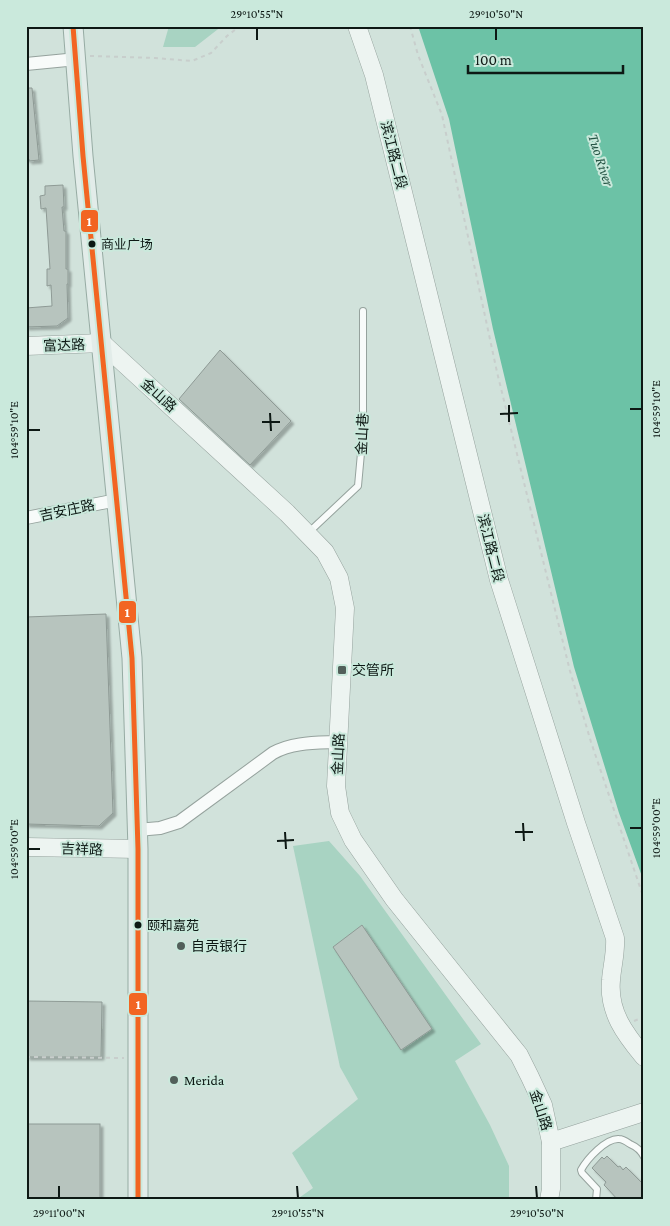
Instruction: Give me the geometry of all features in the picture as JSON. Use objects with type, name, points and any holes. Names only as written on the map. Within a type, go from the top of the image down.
[{"type":"main road","points":[[65,26],[71,58],[123,659],[133,849],[138,1200]]},
{"type":"main road","points":[[71,58],[73,26]]},
{"type":"main road","points":[[96,344],[132,658],[137,830],[133,849],[127,1058],[127,1200]]},
{"type":"street","name":"滨江路二段","points":[[357,26],[374,76],[499,580],[576,823],[615,938],[616,950],[611,990],[614,1014],[621,1027],[644,1057]]},
{"type":"street","points":[[26,64],[71,58]]},
{"type":"street","name":"富达路","points":[[26,346],[96,344]]},
{"type":"street","name":"金山路","points":[[96,344],[287,513],[325,552],[339,578],[344,608],[336,786],[340,813],[353,840],[394,899],[519,1055],[542,1105],[551,1142],[551,1189],[549,1200]]},
{"type":"street","name":"吉安庄路","points":[[26,518],[108,502]]},
{"type":"street","points":[[137,830],[160,828],[179,822],[273,753],[284,747],[295,744],[338,742]]},
{"type":"street","name":"吉祥路","points":[[26,847],[133,849]]},
{"type":"street","points":[[551,1142],[644,1112]]},
{"type":"lane","name":"金山巷","points":[[307,534],[358,486],[363,431],[363,311]]},
{"type":"lane","points":[[596,1200],[597,1189],[580,1170],[602,1146],[619,1139],[639,1149],[644,1157]]},
{"type":"path","points":[[71,58],[155,58],[192,61],[211,53],[227,36],[240,26]]},
{"type":"path","points":[[410,26],[418,55],[442,115],[497,372],[570,671],[591,742],[644,899]]},
{"type":"path","points":[[26,1057],[127,1058]]},
{"type":"shaded area","points":[[169,26],[222,26],[195,47],[163,47]]},
{"type":"shaded area","points":[[329,841],[360,876],[481,1044],[455,1061],[490,1125],[509,1166],[509,1200],[296,1200],[313,1188],[292,1153],[358,1099],[340,1067],[293,846]]},
{"type":"water","name":"Tuo River","points":[[418,26],[644,26],[644,882],[619,813],[574,667],[493,329],[449,119]]},
{"type":"building","points":[[26,88],[32,88],[39,160],[29,161],[29,159],[26,159]]},
{"type":"building","points":[[63,185],[64,207],[62,207],[64,231],[66,231],[66,269],[68,269],[68,318],[57,326],[26,327],[26,308],[52,306],[51,285],[47,286],[47,269],[50,269],[46,208],[41,209],[40,196],[45,195],[45,186]]},
{"type":"building","points":[[220,350],[291,421],[250,465],[179,399]]},
{"type":"building","points":[[106,614],[113,813],[99,826],[26,824],[26,703],[28,703],[26,617]]},
{"type":"building","points":[[362,925],[432,1029],[401,1050],[333,947]]},
{"type":"building","points":[[27,1001],[102,1002],[101,1057],[27,1057]]},
{"type":"building","points":[[26,1124],[100,1124],[100,1200],[26,1200]]},
{"type":"building","points":[[607,1156],[623,1170],[626,1167],[644,1185],[644,1200],[618,1200],[604,1185],[606,1182],[592,1168],[602,1157],[604,1159]]},
{"type":"transit line","name":"1","points":[[73,26],[83,156],[132,658],[138,849],[138,1200]]},
{"type":"place","name":"商业广场","points":[[92,244]]},
{"type":"place","name":"交管所","points":[[342,670]]},
{"type":"place","name":"颐和嘉苑","points":[[138,925]]},
{"type":"place","name":"自贡银行","points":[[181,946]]},
{"type":"place","name":"Merida","points":[[174,1080]]}]
